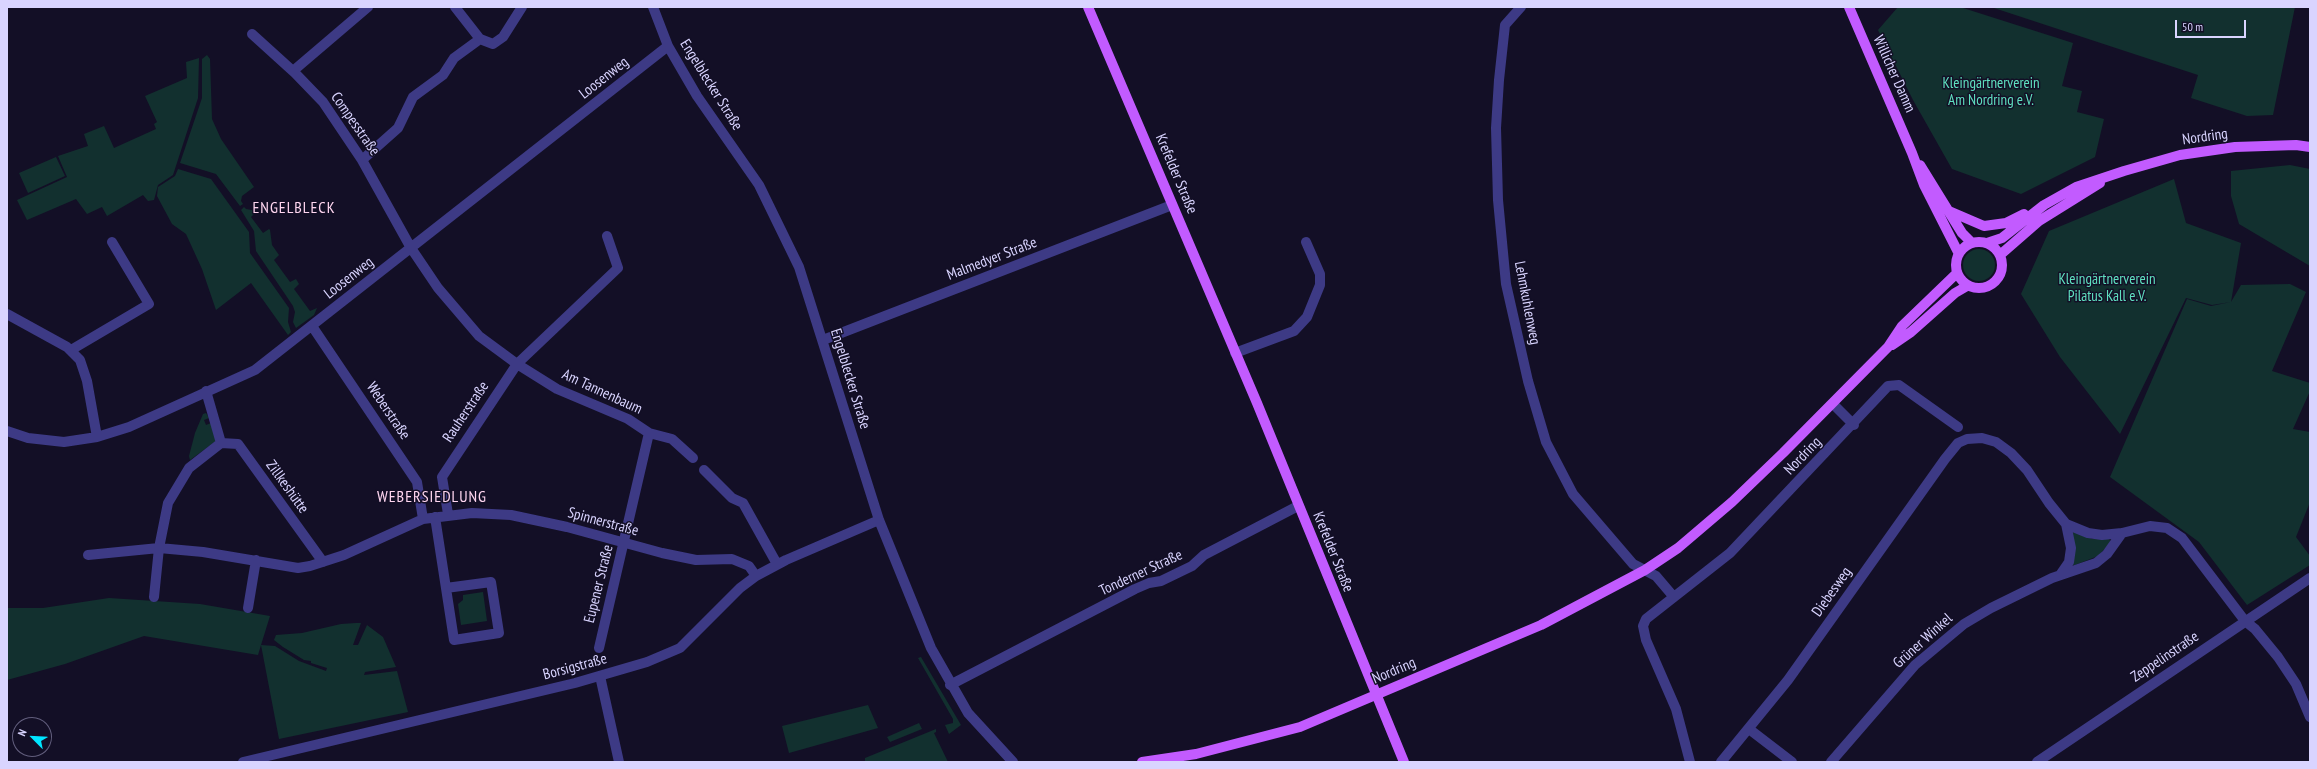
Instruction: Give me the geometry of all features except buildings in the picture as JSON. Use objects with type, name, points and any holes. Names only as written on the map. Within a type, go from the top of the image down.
[{"type":"main road","name":"Krefelder Straße","points":[[1088,7],[1235,353],[1404,762]]},
{"type":"main road","name":"Willicher Damm","points":[[1849,7],[1912,153],[1924,185],[1959,254]]},
{"type":"main road","name":"Nordring","points":[[1987,243],[2002,238],[2044,205],[2076,187],[2180,155],[2235,147],[2296,145],[2310,147]]},
{"type":"main road","name":"Willicher Damm","points":[[1912,153],[1948,211],[1972,243]]},
{"type":"main road","name":"Nordring","points":[[2000,255],[2039,221],[2108,178]]},
{"type":"main road","points":[[1948,211],[1976,224],[1992,226],[2006,223],[2044,205]]},
{"type":"main road","points":[[1972,243],[1987,243],[2000,255],[2002,269],[1995,282],[1982,288],[1968,286],[1957,273],[1956,266],[1959,254],[1972,243]]},
{"type":"main road","name":"Nordring","points":[[1142,762],[1196,754],[1256,740],[1300,727],[1541,625],[1645,570],[1678,548],[1732,502],[1833,404],[1888,347],[1902,326],[1957,273]]},
{"type":"main road","name":"Nordring","points":[[1888,347],[1911,332],[1955,293],[1968,286]]},
{"type":"street","points":[[293,71],[368,7]]},
{"type":"street","points":[[455,7],[480,39],[493,44],[503,37],[522,7]]},
{"type":"street","name":"Engelblecker Straße","points":[[653,7],[668,46],[697,96],[760,185],[799,267],[879,520],[931,648],[950,685],[981,729],[1013,762]]},
{"type":"street","name":"Lehmkuhlenweg","points":[[1514,9],[1505,25],[1499,80],[1496,128],[1498,200],[1506,284],[1528,382],[1546,442],[1573,494],[1633,564],[1645,570]]},
{"type":"street","name":"Compesstraße","points":[[252,34],[293,71],[323,102],[362,160],[411,248]]},
{"type":"street","points":[[362,160],[398,128],[413,97],[443,75],[454,58],[480,39]]},
{"type":"street","name":"Loosenweg","points":[[7,432],[28,438],[64,442],[96,438],[129,427],[255,370],[668,46]]},
{"type":"street","name":"Malmedyer Straße","points":[[822,340],[1172,205]]},
{"type":"street","points":[[517,364],[618,268],[606,236]]},
{"type":"street","points":[[71,350],[149,304],[112,242]]},
{"type":"street","points":[[1235,353],[1294,331],[1307,317],[1320,286],[1320,274],[1306,242]]},
{"type":"street","name":"Am Tannenbaum","points":[[411,248],[438,288],[479,336],[517,364],[557,389],[628,419],[649,433],[672,439],[693,458]]},
{"type":"street","points":[[7,314],[71,350],[80,360],[87,381],[96,438]]},
{"type":"street","name":"Weberstraße","points":[[312,326],[417,482],[423,519]]},
{"type":"street","name":"Rauherstraße","points":[[448,514],[442,477],[517,364]]},
{"type":"street","name":"Nordring","points":[[1690,762],[1676,710],[1646,640],[1643,626],[1646,619],[1673,596],[1730,553],[1854,425],[1888,386],[1899,386],[1958,427]]},
{"type":"street","points":[[154,597],[159,548],[168,503],[189,468],[221,443],[206,391]]},
{"type":"street","points":[[1833,404],[1854,425]]},
{"type":"street","name":"Eupener Straße","points":[[599,648],[625,542],[649,433]]},
{"type":"street","name":"Diebesweg","points":[[1721,762],[1788,680],[1945,459],[1958,443],[1966,439],[1982,438],[1996,442],[2011,453],[2027,470],[2049,503],[2066,524]]},
{"type":"street","name":"Zillkeshütte","points":[[221,443],[238,444],[322,562]]},
{"type":"street","points":[[704,470],[732,498],[743,503],[777,564]]},
{"type":"street","name":"Tonderner Straße","points":[[950,685],[1135,589],[1149,583],[1161,581],[1192,566],[1204,555],[1298,506]]},
{"type":"street","name":"Spinnerstraße","points":[[322,562],[344,555],[423,519],[448,514],[472,512],[511,515],[625,542],[662,554],[696,560],[732,559],[749,566],[756,576]]},
{"type":"street","points":[[435,517],[454,640],[499,633],[491,582],[446,588]]},
{"type":"street","name":"Borsigstraße","points":[[243,762],[569,685],[647,662],[680,648],[740,588],[756,576],[777,564],[879,520]]},
{"type":"street","points":[[2066,524],[2088,533],[2102,535],[2122,533],[2150,526],[2167,528],[2182,538],[2245,621],[2255,628],[2278,657],[2296,684],[2310,717]]},
{"type":"street","points":[[2060,575],[2069,562],[2071,548],[2066,524]]},
{"type":"street","name":"Grüner Winkel","points":[[1831,762],[1915,665],[1959,628],[1991,608],[2060,575],[2096,563],[2107,554],[2122,533]]},
{"type":"street","points":[[88,555],[159,548],[203,552],[298,568],[322,562]]},
{"type":"street","points":[[248,608],[256,560]]},
{"type":"street","points":[[1645,570],[1656,576],[1673,596]]},
{"type":"street","name":"Zeppelinstraße","points":[[2037,762],[2310,578]]},
{"type":"street","points":[[600,676],[619,762]]},
{"type":"street","points":[[1749,729],[1792,762]]},
{"type":"green space","name":"Kleingärtnerverein Am Nordring e.V.","points":[[1898,7],[1960,7],[2073,43],[2062,86],[2082,91],[2077,112],[2104,119],[2095,157],[2021,194],[1952,169],[1913,100],[1878,30]]},
{"type":"green space","points":[[1991,7],[2295,7],[2273,115],[2247,116],[2191,98],[2198,75]]},
{"type":"green space","points":[[207,55],[210,59],[212,119],[221,139],[254,187],[242,196],[241,201],[243,204],[240,206],[216,174],[180,163],[202,98],[202,59]]},
{"type":"green space","points":[[199,58],[198,98],[173,175],[158,185],[154,200],[148,201],[143,195],[107,216],[102,207],[87,214],[76,199],[27,220],[17,200],[67,177],[58,156],[88,146],[84,134],[104,126],[114,148],[156,129],[154,124],[157,122],[145,96],[187,78],[186,62]]},
{"type":"green space","points":[[56,157],[65,176],[28,193],[19,173]]},
{"type":"green space","points":[[2290,165],[2310,169],[2310,266],[2239,224],[2231,196],[2231,171]]},
{"type":"green space","points":[[178,169],[211,179],[249,232],[250,253],[289,308],[288,322],[291,332],[288,335],[251,283],[216,310],[202,269],[186,234],[172,224],[157,196],[158,187],[175,176]]},
{"type":"green space","name":"Kleingärtnerverein Pilatus Kall e.V.","points":[[2174,179],[2186,223],[2241,243],[2231,302],[2212,305],[2186,298],[2120,434],[2060,357],[2021,294],[2049,231]]},
{"type":"green space","points":[[244,207],[246,209],[257,211],[251,217],[263,233],[269,229],[270,230],[272,245],[279,255],[274,260],[290,282],[296,279],[299,284],[294,289],[310,311],[317,308],[314,315],[296,328],[293,322],[295,312],[293,306],[256,251],[254,231],[241,210]]},
{"type":"green space","points":[[1976,249],[1982,249],[1992,256],[1995,265],[1994,271],[1988,278],[1982,281],[1976,281],[1966,274],[1963,268],[1963,262],[1970,252]]},
{"type":"green space","points":[[2290,284],[2306,292],[2272,371],[2310,383],[2310,391],[2293,429],[2310,432],[2310,502],[2296,537],[2310,556],[2310,565],[2247,605],[2199,542],[2110,477],[2187,299],[2211,306],[2231,302],[2241,285]]},
{"type":"green space","points":[[206,413],[209,418],[204,420],[206,425],[211,423],[216,441],[190,460],[189,456],[195,433],[203,414]]},
{"type":"green space","points":[[2075,531],[2092,539],[2109,539],[2111,542],[2098,556],[2073,565],[2072,533]]},
{"type":"green space","points":[[483,592],[487,621],[461,625],[458,604],[463,600],[463,595]]},
{"type":"green space","points":[[109,598],[200,604],[270,616],[258,655],[144,636],[65,664],[7,680],[7,608],[43,608]]},
{"type":"green space","points":[[361,623],[353,645],[358,645],[367,625],[383,637],[396,667],[365,672],[364,675],[397,671],[408,712],[279,739],[261,645],[275,646],[299,661],[326,671],[327,668],[311,663],[311,661],[304,660],[283,647],[274,640],[276,635],[302,633],[341,624]]},
{"type":"green space","points":[[921,657],[961,725],[949,734],[945,725],[953,723],[953,719],[918,658]]},
{"type":"green space","points":[[868,705],[878,728],[789,753],[782,726]]},
{"type":"green space","points":[[919,723],[922,729],[890,742],[887,737]]},
{"type":"green space","points":[[936,729],[936,732],[934,733],[948,762],[865,762],[865,758]]},
{"type":"district","name":"ENGELBLECK","points":[[294,208]]},
{"type":"district","name":"WEBERSIEDLUNG","points":[[432,497]]}]
